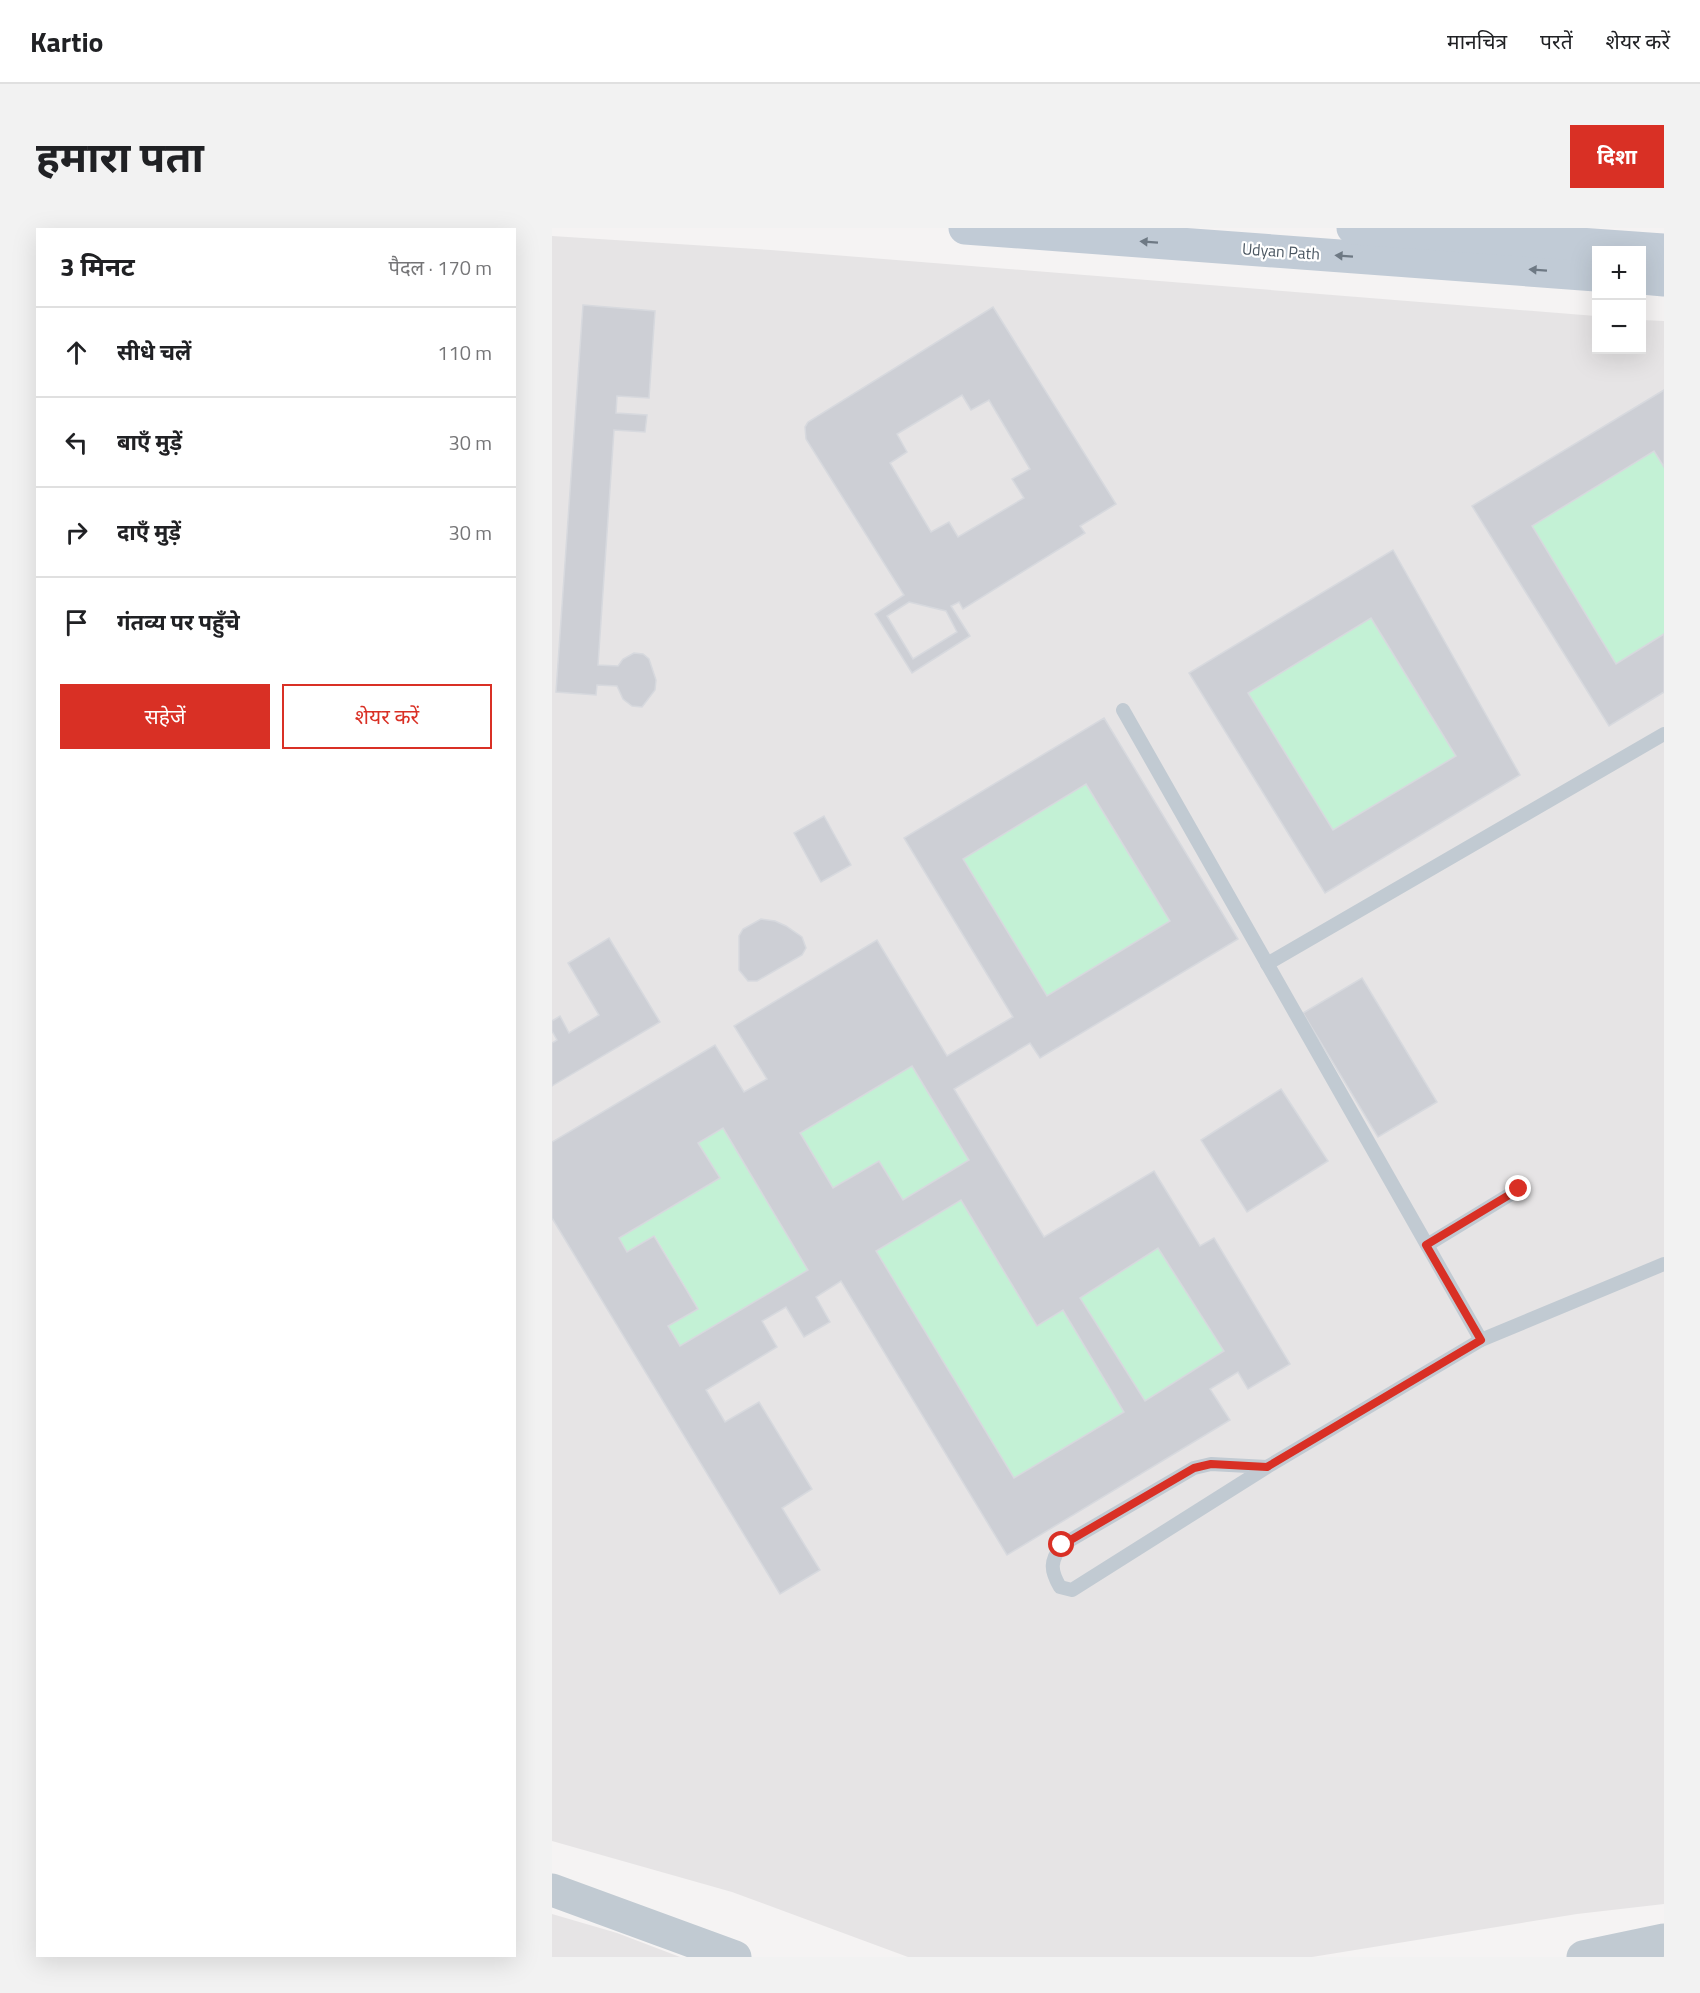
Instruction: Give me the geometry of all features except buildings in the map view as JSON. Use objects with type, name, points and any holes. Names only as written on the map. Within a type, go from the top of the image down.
[{"type":"main road","name":"Udyan Path","points":[[965,228],[1592,275]]},
{"type":"main road","points":[[1353,228],[1664,250]]},
{"type":"main road","points":[[1646,278],[1664,280]]},
{"type":"street","points":[[552,1890],[735,1957]]},
{"type":"street","points":[[1583,1957],[1664,1940]]},
{"type":"lane","points":[[1123,710],[1481,1340]]},
{"type":"lane","points":[[1267,964],[1664,734]]},
{"type":"lane","points":[[1426,1245],[1519,1189]]},
{"type":"lane","points":[[1267,1467],[1211,1464],[1194,1468],[1062,1545],[1052,1559],[1052,1575],[1060,1587],[1072,1590],[1267,1467],[1481,1340],[1664,1264]]},
{"type":"shaded area","points":[[552,236],[771,250],[1592,316],[1592,354],[1646,354],[1646,320],[1664,321],[1664,1904],[1577,1914],[1312,1957],[908,1957],[732,1892],[552,1841]]},
{"type":"shaded area","points":[[552,1914],[617,1933],[680,1957],[552,1957]]},
{"type":"green space","points":[[1654,451],[1664,467],[1664,634],[1616,664],[1532,526]]},
{"type":"green space","points":[[1371,618],[1456,756],[1333,830],[1248,693]]},
{"type":"green space","points":[[1086,784],[1170,921],[1047,996],[963,859]]},
{"type":"green space","points":[[912,1066],[969,1160],[903,1200],[879,1161],[833,1188],[800,1133]]},
{"type":"green space","points":[[723,1128],[808,1270],[680,1346],[668,1326],[698,1308],[655,1236],[627,1252],[619,1238],[719,1178],[698,1143]]},
{"type":"green space","points":[[961,1200],[1037,1326],[1063,1310],[1124,1412],[1014,1478],[876,1251]]},
{"type":"green space","points":[[1158,1248],[1224,1351],[1145,1401],[1080,1298]]},
{"type":"route","points":[[1062,1545],[1194,1468],[1211,1464],[1267,1467],[1481,1340],[1426,1245],[1519,1189]]}]
